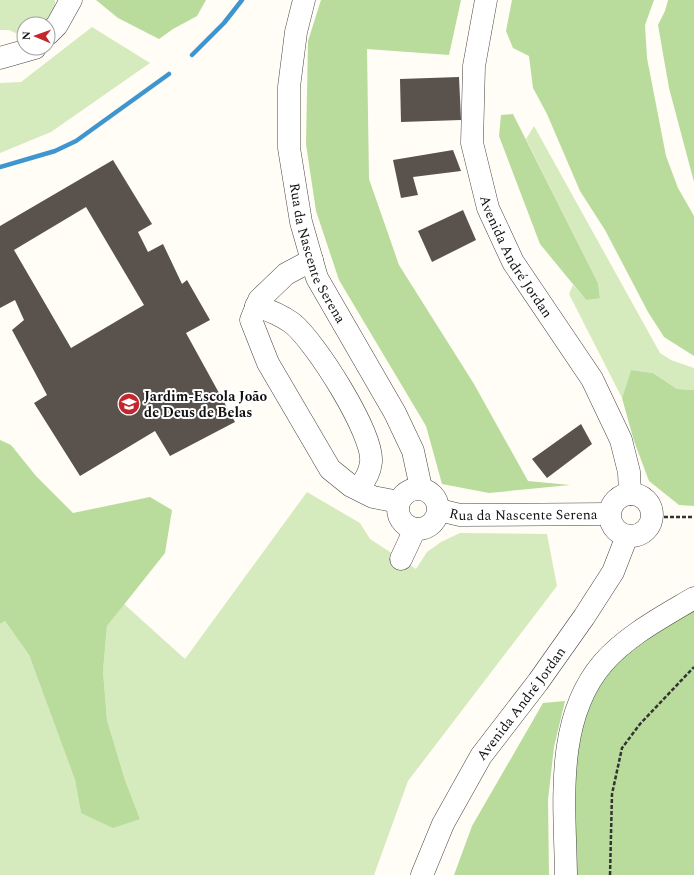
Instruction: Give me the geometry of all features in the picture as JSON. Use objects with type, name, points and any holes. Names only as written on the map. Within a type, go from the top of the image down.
[{"type":"street","points":[[56,27],[71,0]]},
{"type":"street","name":"Rua da Nascente Serena","points":[[304,0],[296,32],[289,87],[289,148],[301,222],[317,278],[395,413],[413,451],[421,488]]},
{"type":"street","name":"Avenida André Jordan","points":[[486,0],[474,66],[472,143],[488,208],[513,262],[592,379],[621,440],[628,469],[630,494]]},
{"type":"street","points":[[0,58],[16,53]]},
{"type":"street","points":[[312,260],[286,274],[259,300],[250,320],[268,363],[330,469],[358,490],[373,497],[399,502]]},
{"type":"street","points":[[256,306],[272,312],[292,323],[302,333],[320,355],[364,430],[370,448],[371,463],[366,480],[358,490]]},
{"type":"street","points":[[421,488],[427,490],[436,498],[438,510],[433,522],[422,529],[415,529],[403,522],[400,516],[399,502],[407,492],[421,488]]},
{"type":"street","points":[[630,494],[639,495],[646,500],[651,508],[652,517],[650,525],[644,532],[636,536],[627,536],[614,529],[610,522],[611,506],[622,495],[630,494]]},
{"type":"street","name":"Rua da Nascente Serena","points":[[438,510],[460,515],[610,514]]},
{"type":"street","points":[[401,558],[415,529]]},
{"type":"street","name":"Avenida André Jordan","points":[[422,875],[443,824],[481,756],[538,682],[584,617],[613,572],[627,536]]},
{"type":"street","points":[[566,875],[565,791],[569,732],[582,695],[603,662],[638,632],[694,598]]},
{"type":"path","points":[[652,517],[694,517]]},
{"type":"path","points":[[610,875],[612,794],[622,748],[640,724],[694,667]]},
{"type":"green space","points":[[0,0],[55,0],[55,9],[49,16],[16,16],[16,33],[9,30],[0,30]]},
{"type":"green space","points":[[96,0],[206,0],[197,16],[173,29],[159,39],[118,18]]},
{"type":"green space","points":[[321,0],[461,0],[449,55],[367,49],[369,179],[399,265],[474,384],[528,481],[570,485],[489,493],[442,484],[426,426],[339,280],[316,211],[306,144],[308,41]]},
{"type":"green space","points":[[512,0],[654,0],[645,25],[647,58],[666,156],[678,188],[694,216],[694,356],[664,337],[648,312],[605,230],[580,191],[547,114],[533,88],[529,56],[513,48],[506,31]]},
{"type":"green space","points":[[668,0],[694,0],[694,182],[669,88],[658,25],[665,11]]},
{"type":"green space","points":[[92,27],[150,63],[51,132],[0,153],[0,83],[21,82]]},
{"type":"green space","points":[[513,114],[598,283],[600,298],[586,300],[540,244],[499,136],[501,115]]},
{"type":"green space","points":[[534,126],[660,353],[671,360],[694,368],[694,390],[677,389],[653,373],[631,370],[622,398],[569,294],[573,285],[586,300],[600,297],[598,283],[526,139]]},
{"type":"green space","points":[[631,370],[653,373],[677,389],[694,390],[694,506],[679,505],[649,481],[634,441],[622,398]]},
{"type":"green space","points":[[0,440],[11,445],[36,476],[73,513],[150,497],[172,510],[165,553],[107,626],[103,671],[107,720],[125,780],[140,819],[113,828],[81,813],[75,780],[29,655],[5,621],[0,624]]},
{"type":"green space","points":[[307,492],[360,523],[370,539],[416,569],[427,552],[441,542],[460,533],[547,534],[557,586],[408,781],[374,875],[0,875],[0,624],[5,621],[29,655],[75,780],[81,813],[140,819],[125,780],[107,720],[103,671],[107,626],[124,604],[185,659]]},
{"type":"green space","points":[[694,604],[694,875],[568,875],[573,735],[607,665]]},
{"type":"green space","points":[[565,701],[554,747],[548,800],[549,875],[454,875],[472,826],[543,703]]},
{"type":"building","points":[[459,77],[461,120],[401,122],[400,79]]},
{"type":"building","points":[[453,150],[461,171],[413,177],[418,195],[401,198],[393,160]]},
{"type":"building","points":[[113,160],[152,224],[138,232],[148,252],[163,244],[182,284],[187,280],[210,320],[186,333],[235,422],[170,456],[155,431],[80,476],[34,403],[47,395],[12,330],[24,320],[15,300],[0,308],[0,226]],"holes":[[[86,207],[144,305],[71,348],[14,250]]]},
{"type":"building","points":[[463,210],[476,240],[432,262],[418,231]]},
{"type":"building","points":[[581,424],[592,444],[547,478],[532,459]]},
{"type":"waterway","points":[[192,55],[224,23],[242,0]]},
{"type":"waterway","points":[[0,167],[55,151],[76,141],[169,74]]},
{"type":"place","name":"Jardim-Escola João de Deus de Belas","points":[[129,404]]}]
